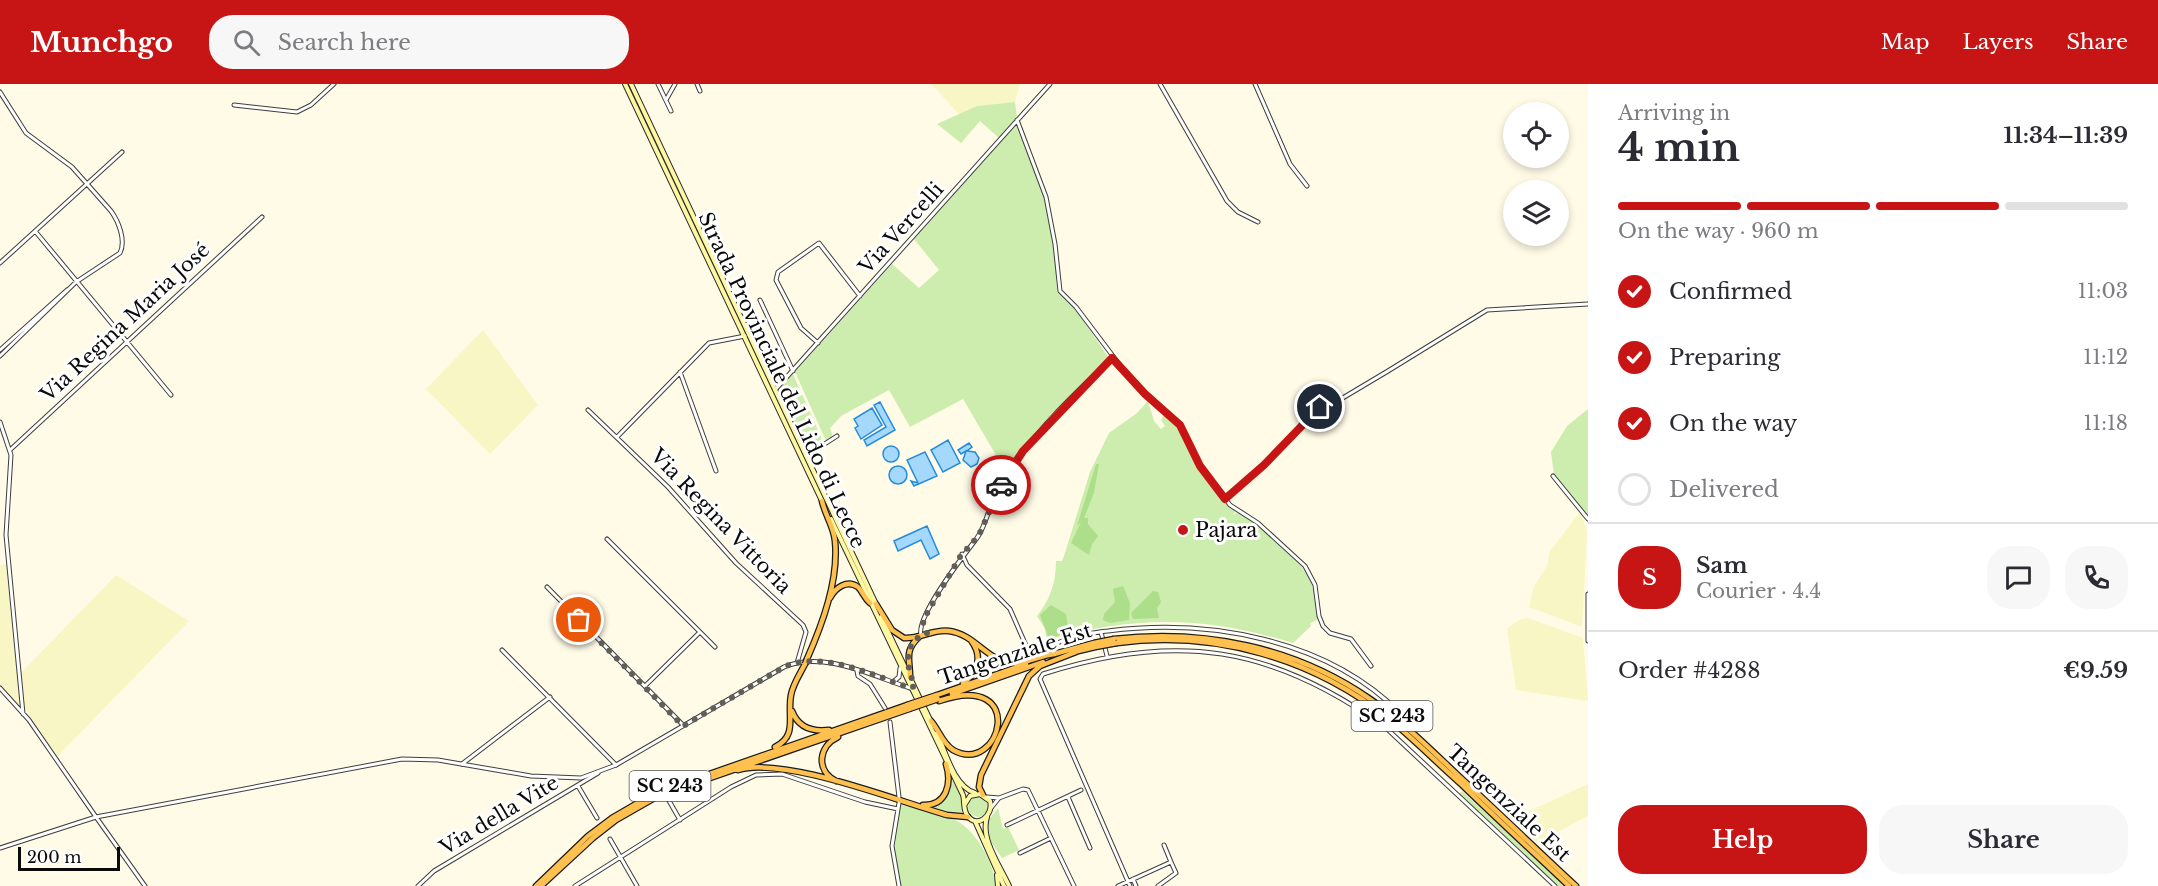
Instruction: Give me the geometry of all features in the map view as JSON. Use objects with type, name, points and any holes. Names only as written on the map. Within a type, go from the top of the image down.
[{"type":"highway","points":[[822,501],[833,530],[836,548],[826,605]]},
{"type":"highway","points":[[751,758],[780,745],[787,738],[791,726],[792,691],[806,662],[833,591],[849,584],[857,587],[873,603]]},
{"type":"highway","name":"Tangenziale Est","points":[[873,603],[895,634],[904,638],[943,631],[960,634]]},
{"type":"highway","points":[[910,677],[907,657],[909,649],[924,634]]},
{"type":"highway","points":[[960,634],[1000,660],[1011,663],[1055,654]]},
{"type":"highway","points":[[915,704],[938,697],[966,682],[976,670],[977,650],[960,634]]},
{"type":"highway","name":"Tangenziale Est","points":[[938,697],[1055,654],[1116,641],[1181,636],[1231,641],[1302,662],[1344,682],[1394,717],[1576,886]]},
{"type":"highway","name":"Tangenziale Est","points":[[1116,641],[1180,640],[1231,645],[1280,658],[1339,684],[1390,720],[1569,886]]},
{"type":"highway","name":"Tangenziale Est","points":[[938,697],[1095,645]]},
{"type":"highway","points":[[983,795],[979,784],[981,775],[1029,676],[1040,666],[1076,652]]},
{"type":"highway","points":[[915,704],[938,697],[966,694],[983,698],[995,711],[998,724],[995,737],[982,750],[970,753],[958,752],[946,744],[931,721]]},
{"type":"highway","points":[[790,702],[795,718],[810,729],[825,730],[861,724]]},
{"type":"highway","name":"SC 243","points":[[542,886],[574,854],[616,820],[658,796],[915,704]]},
{"type":"highway","points":[[847,785],[826,774],[822,762],[823,752],[832,740],[861,724]]},
{"type":"highway","name":"SC 243","points":[[536,886],[588,836],[633,804],[677,783],[861,724]]},
{"type":"highway","points":[[905,802],[926,805],[940,801],[947,792],[950,780],[946,764]]},
{"type":"highway","points":[[715,775],[751,767],[778,768],[847,785],[946,815],[968,817]]},
{"type":"main road","name":"Strada Provinciale del Lido di Lecce","points":[[625,84],[822,501],[910,677],[912,687]]},
{"type":"main road","name":"Strada Provinciale del Lido di Lecce","points":[[631,84],[806,456],[900,668],[912,687]]},
{"type":"main road","points":[[912,687],[959,779],[968,790],[983,795],[991,810],[986,832],[1009,886]]},
{"type":"main road","points":[[912,687],[965,804],[968,817],[975,820],[988,816]]},
{"type":"main road","points":[[965,804],[970,796],[983,795]]},
{"type":"main road","points":[[975,820],[993,863],[998,886]]},
{"type":"main road","points":[[993,863],[1009,886]]},
{"type":"street","points":[[234,105],[297,112],[304,110],[334,84]]},
{"type":"street","points":[[658,84],[671,111]]},
{"type":"street","points":[[666,100],[675,84]]},
{"type":"street","points":[[697,84],[700,91]]},
{"type":"street","name":"Via Vercelli","points":[[775,390],[1050,84]]},
{"type":"street","points":[[1160,84],[1227,201],[1238,212],[1258,222]]},
{"type":"street","points":[[1255,84],[1290,164],[1306,186]]},
{"type":"street","points":[[0,92],[26,133],[66,162],[117,219],[123,244],[120,253],[76,282],[0,356]]},
{"type":"street","points":[[1017,120],[1046,197],[1055,244],[1059,288],[1076,307],[1112,358],[1145,394],[1180,425],[1200,466],[1225,499],[1235,509],[1258,523],[1305,566],[1315,585],[1319,616],[1323,626],[1330,633],[1351,639],[1371,666]]},
{"type":"street","points":[[0,263],[122,152]]},
{"type":"street","name":"Via Regina Maria José","points":[[10,450],[262,217]]},
{"type":"street","points":[[35,231],[171,394]]},
{"type":"street","points":[[818,343],[801,328],[776,280],[778,272],[819,243],[860,296]]},
{"type":"street","points":[[0,350],[69,290]]},
{"type":"street","points":[[760,300],[793,371]]},
{"type":"street","points":[[1225,499],[1264,465],[1320,407],[1341,399],[1487,310],[1588,304]]},
{"type":"street","points":[[616,437],[709,343],[745,336]]},
{"type":"street","points":[[924,634],[923,622],[962,554],[977,539],[996,493],[1023,451],[1112,358]]},
{"type":"street","points":[[680,372],[716,471]]},
{"type":"street","name":"Via Regina Vittoria","points":[[588,410],[668,487],[736,563],[803,625],[806,632],[796,663]]},
{"type":"street","points":[[0,422],[10,450],[6,535],[23,714]]},
{"type":"street","points":[[806,456],[837,436]]},
{"type":"street","points":[[1553,476],[1588,519]]},
{"type":"street","points":[[607,539],[715,647]]},
{"type":"street","points":[[962,554],[967,565],[1010,609],[1028,650],[1101,632],[1174,626],[1211,629],[1262,639],[1293,649],[1337,668],[1379,694],[1401,714]]},
{"type":"street","points":[[954,567],[967,565]]},
{"type":"street","points":[[547,587],[683,726]]},
{"type":"street","points":[[1588,594],[1588,641]]},
{"type":"street","points":[[645,686],[699,632]]},
{"type":"street","points":[[1101,632],[1107,656]]},
{"type":"street","points":[[502,650],[616,765]]},
{"type":"street","points":[[1129,884],[1040,679],[1043,674],[1107,656],[1149,650],[1200,651],[1283,670],[1321,686],[1386,728],[1555,886]]},
{"type":"street","points":[[0,848],[96,817],[402,759],[462,764],[561,779],[581,778],[616,765],[784,667],[796,663],[827,661],[912,687]]},
{"type":"street","points":[[892,682],[899,677],[900,668]]},
{"type":"street","points":[[857,671],[858,676],[874,690],[885,708]]},
{"type":"street","points":[[0,688],[23,714],[145,886]]},
{"type":"street","points":[[462,764],[550,697]]},
{"type":"street","points":[[890,722],[899,797]]},
{"type":"street","name":"Via della Vite","points":[[418,886],[434,871],[598,773]]},
{"type":"street","points":[[574,886],[621,859],[743,780],[767,774],[782,774],[898,809]]},
{"type":"street","points":[[578,785],[597,818]]},
{"type":"street","points":[[983,795],[999,798],[1026,789],[1039,811],[1074,886]]},
{"type":"street","points":[[1007,825],[1081,790]]},
{"type":"street","points":[[1068,797],[1090,848]]},
{"type":"street","points":[[991,810],[999,798]]},
{"type":"street","points":[[668,799],[680,820]]},
{"type":"street","points":[[899,803],[892,846],[899,886]]},
{"type":"street","points":[[1020,853],[1051,838]]},
{"type":"street","points":[[609,839],[637,886]]},
{"type":"street","points":[[1158,886],[1176,873],[1164,845]]},
{"type":"street","points":[[1118,886],[1129,884],[1133,879],[1172,862]]},
{"type":"street","points":[[1133,879],[1136,886]]},
{"type":"shaded area","points":[[931,84],[1020,84],[1015,102],[977,106],[960,115]]},
{"type":"shaded area","points":[[483,330],[538,405],[490,454],[426,389]]},
{"type":"shaded area","points":[[1581,511],[1587,532],[1582,627],[1529,607],[1534,586],[1547,566],[1550,551]]},
{"type":"shaded area","points":[[7,564],[20,704],[18,706],[0,685],[0,565]]},
{"type":"shaded area","points":[[116,575],[189,621],[57,757],[22,703],[18,676]]},
{"type":"shaded area","points":[[1528,618],[1583,638],[1588,701],[1516,690],[1507,628],[1521,619]]},
{"type":"shaded area","points":[[1588,784],[1588,816],[1537,843],[1512,819]]},
{"type":"green space","points":[[1015,102],[1017,118],[999,138],[980,121],[961,143],[937,124],[977,106]]},
{"type":"green space","points":[[1016,125],[1044,197],[1055,255],[1057,290],[1074,307],[1109,358],[1023,448],[1006,472],[963,399],[910,427],[889,390],[841,416],[830,428],[833,437],[826,441],[795,372],[892,264],[919,288],[939,270],[914,239]]},
{"type":"green space","points":[[793,374],[821,437],[821,445],[809,452],[778,390]]},
{"type":"green space","points":[[1148,401],[1154,421],[1161,429],[1165,426],[1161,420],[1165,414],[1179,426],[1199,466],[1235,511],[1233,515],[1238,512],[1258,525],[1294,557],[1307,575],[1315,595],[1317,620],[1310,623],[1311,626],[1293,643],[1230,628],[1170,622],[1110,626],[1047,640],[1045,629],[1037,616],[1051,591],[1056,561],[1062,561],[1064,556],[1090,472],[1109,433],[1137,413]]},
{"type":"green space","points":[[1588,409],[1588,517],[1554,475],[1551,452],[1567,426]]},
{"type":"green space","points":[[1096,464],[1099,464],[1094,493],[1084,518],[1088,518],[1088,524],[1098,536],[1092,544],[1089,555],[1071,543],[1081,522],[1077,526]]},
{"type":"green space","points":[[1123,586],[1130,603],[1129,620],[1110,623],[1103,620],[1104,614],[1115,602],[1113,589]]},
{"type":"green space","points":[[1153,591],[1158,592],[1161,602],[1157,608],[1159,618],[1133,619],[1131,613]]},
{"type":"green space","points":[[1051,605],[1066,614],[1068,627],[1065,633],[1049,639],[1040,615]]},
{"type":"green space","points":[[951,779],[963,799],[962,813],[928,808],[945,798]]},
{"type":"green space","points":[[1462,791],[1565,886],[1558,886],[1459,794]]},
{"type":"green space","points":[[978,797],[985,800],[988,807],[985,814],[978,817],[971,814],[968,807],[971,800]]},
{"type":"green space","points":[[900,804],[955,820],[963,825],[983,848],[992,867],[996,886],[901,886],[894,854]]},
{"type":"green space","points":[[998,808],[1003,829],[1008,827],[1019,850],[1002,858],[991,842],[987,822]]},
{"type":"water","points":[[880,402],[895,430],[867,446],[864,440],[886,427],[874,405]]},
{"type":"water","points":[[872,408],[882,425],[861,439],[855,428],[858,426],[854,419]]},
{"type":"water","points":[[948,440],[960,463],[943,472],[931,450]]},
{"type":"water","points":[[969,443],[972,447],[967,451],[975,452],[979,458],[977,464],[971,467],[963,460],[966,451],[961,454],[958,450]]},
{"type":"water","points":[[888,446],[894,446],[899,454],[897,460],[888,462],[883,457],[883,451]]},
{"type":"water","points":[[925,452],[937,476],[914,486],[911,481],[918,483],[907,460]]},
{"type":"water","points":[[898,466],[904,469],[907,475],[904,481],[898,484],[892,481],[889,475],[892,469]]},
{"type":"water","points":[[927,526],[939,554],[930,559],[921,540],[898,551],[894,541]]},
{"type":"way so far","points":[[579,620],[683,726],[789,664],[827,661],[910,688],[915,686],[907,663],[909,649],[915,640],[927,633],[923,622],[926,615],[960,557],[977,539],[1001,485]]},
{"type":"place","name":"Pajara","points":[[1183,530]]},
{"type":"route","points":[[1001,485],[1023,451],[1112,358],[1145,394],[1164,408],[1180,425],[1189,439],[1200,466],[1225,499],[1264,465],[1320,407]]}]
